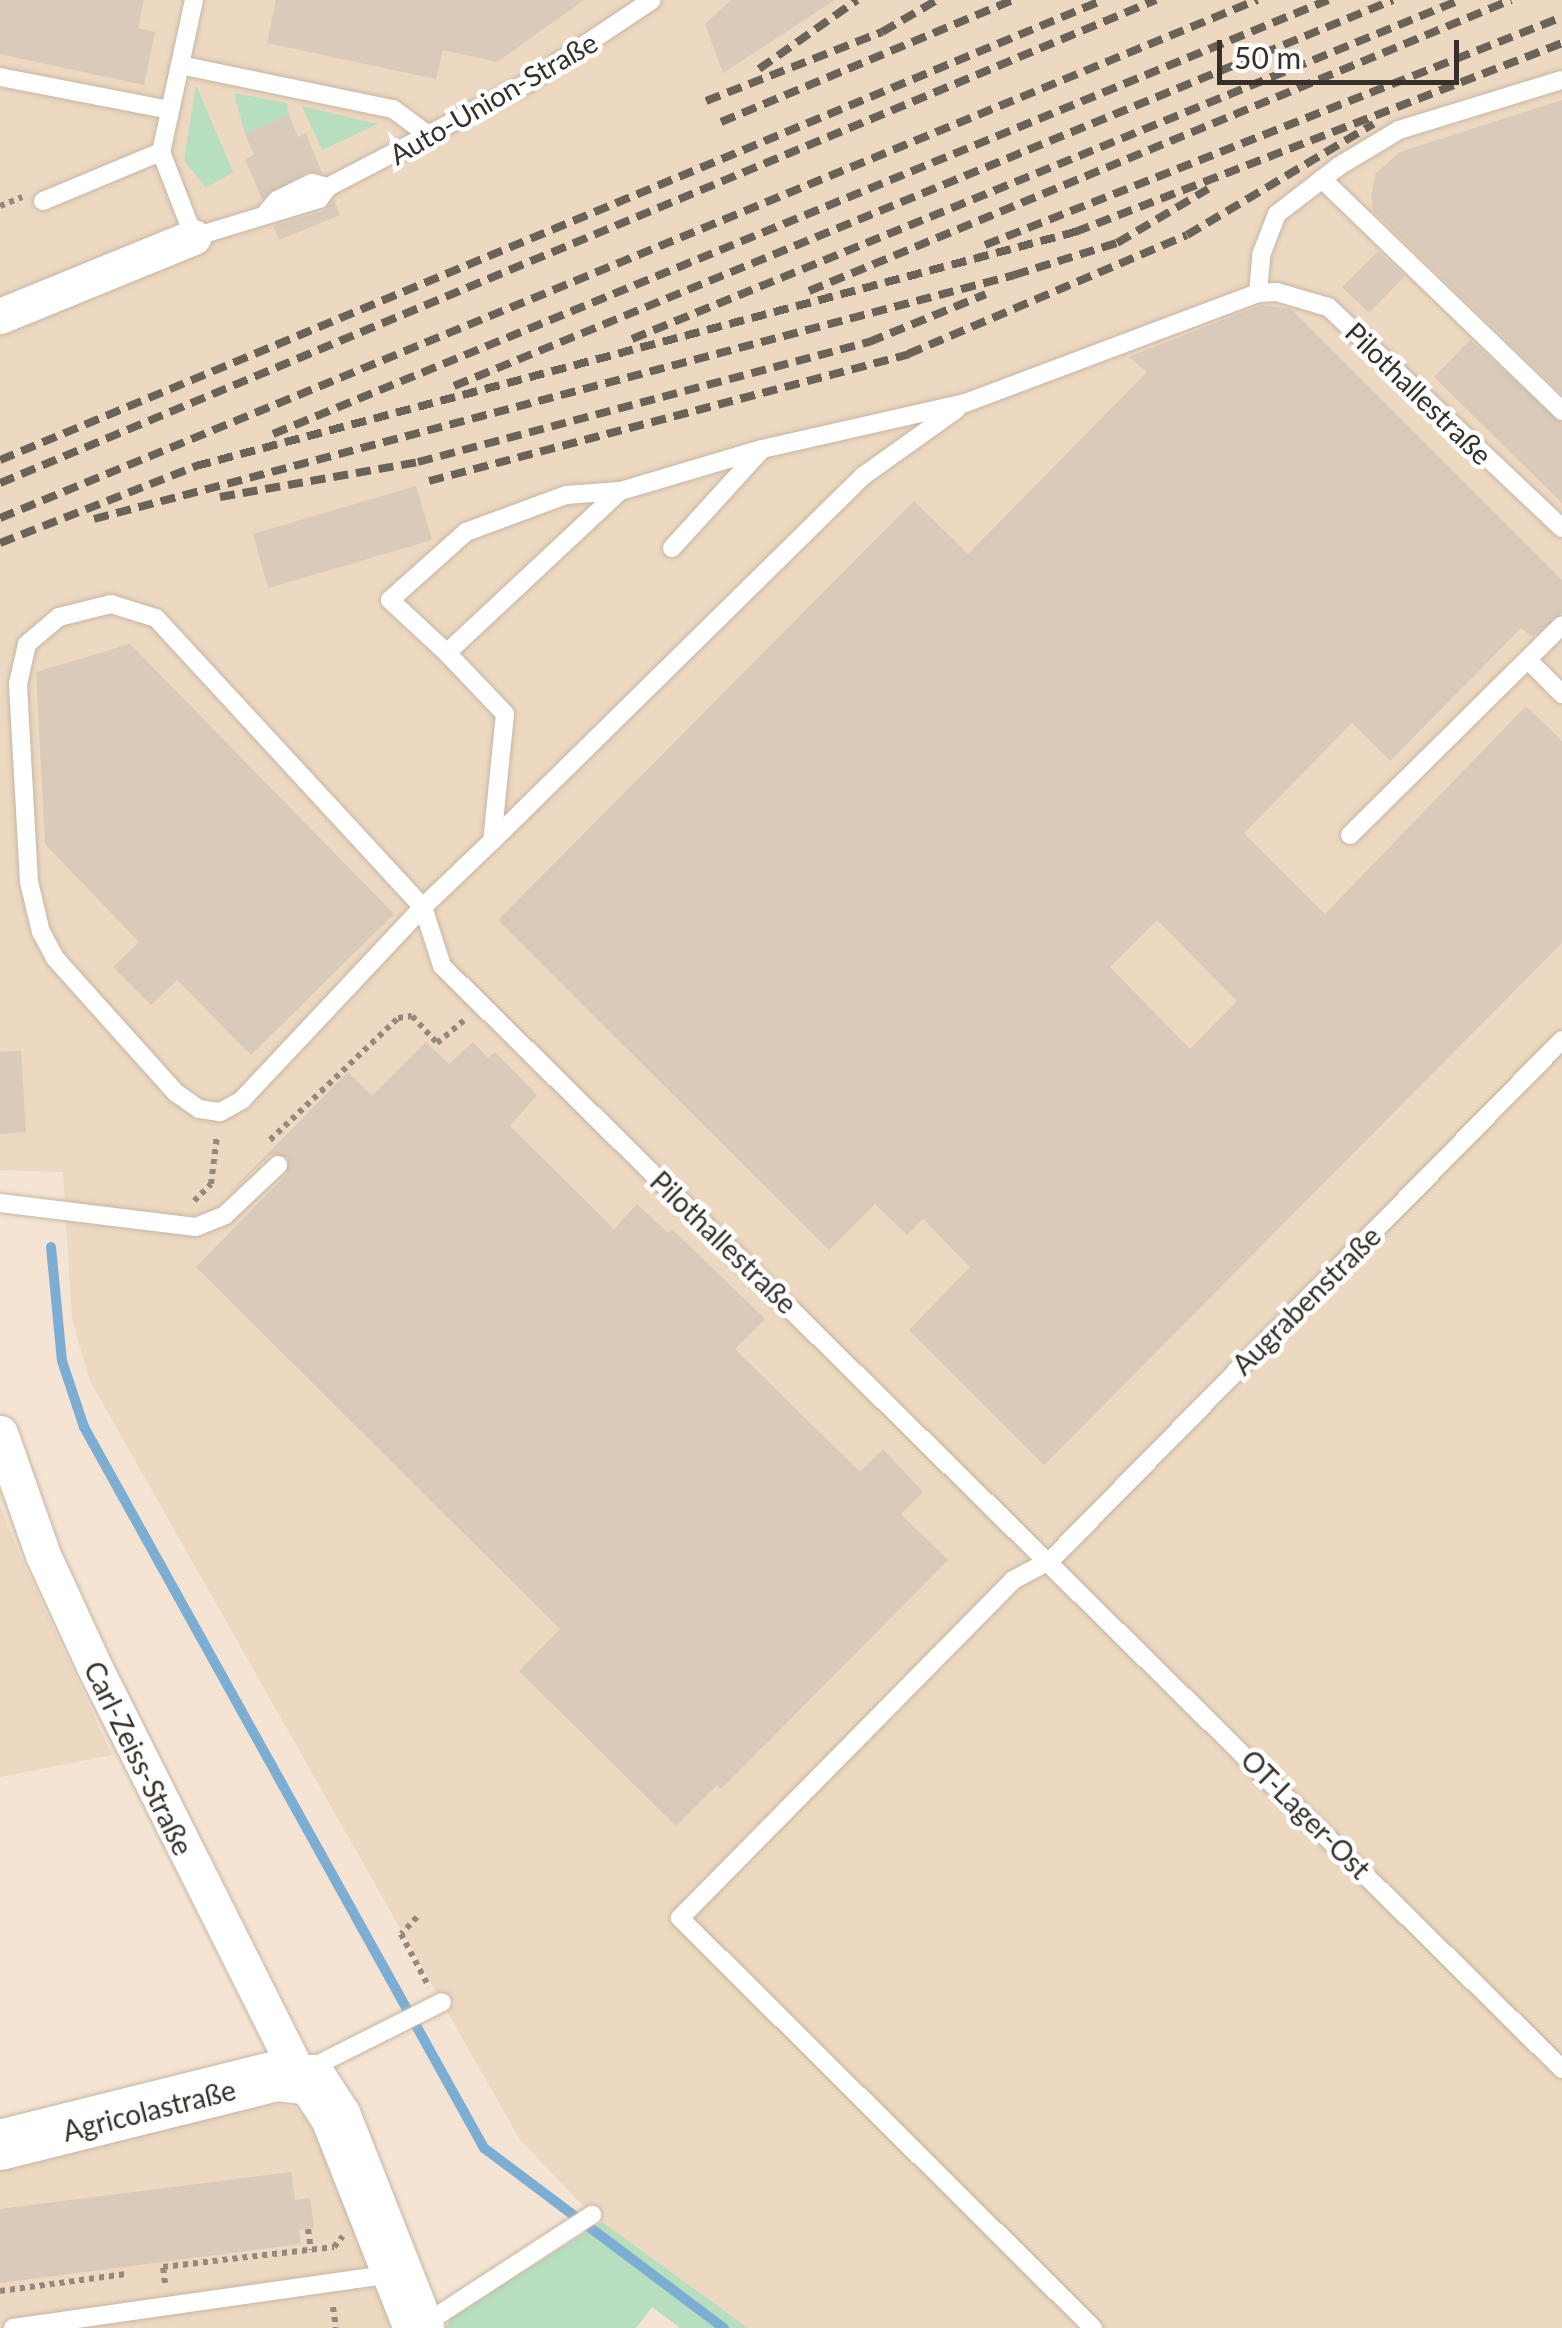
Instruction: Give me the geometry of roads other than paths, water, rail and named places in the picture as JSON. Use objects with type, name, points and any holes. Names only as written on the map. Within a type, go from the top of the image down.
[{"type":"street","points":[[0,316],[194,237]]},
{"type":"street","name":"Carl-Zeiss-Straße","points":[[0,1433],[80,1634],[298,2074]]},
{"type":"street","points":[[298,2074],[324,2092],[418,2328]]},
{"type":"street","name":"Agricolastraße","points":[[0,2145],[298,2074]]},
{"type":"lane","points":[[194,0],[161,152],[194,237]]},
{"type":"lane","name":"Auto-Union-Straße","points":[[194,237],[267,212],[277,200],[312,184],[328,187],[431,137],[556,65],[652,0]]},
{"type":"lane","points":[[180,65],[392,109],[431,137]]},
{"type":"lane","points":[[0,77],[170,110]]},
{"type":"lane","points":[[492,840],[511,708],[390,600],[466,532],[566,495],[620,491],[762,449],[966,403],[1258,293],[1262,255],[1277,214],[1322,179],[1398,130],[1562,80]]},
{"type":"lane","points":[[43,201],[161,152]]},
{"type":"lane","points":[[1322,179],[1562,411]]},
{"type":"lane","name":"Pilothallestraße","points":[[1258,293],[1294,295],[1328,307],[1562,528]]},
{"type":"lane","points":[[423,907],[156,618],[111,604],[58,617],[28,644],[18,684],[28,882],[41,932],[54,958],[176,1093],[199,1109],[220,1112],[242,1100],[423,907],[863,476],[966,403]]},
{"type":"lane","points":[[672,548],[762,449]]},
{"type":"lane","points":[[446,652],[620,491]]},
{"type":"lane","points":[[1350,835],[1562,624]]},
{"type":"lane","points":[[1528,660],[1562,694]]},
{"type":"lane","name":"Pilothallestraße","points":[[423,907],[442,966],[1051,1560]]},
{"type":"lane","name":"Augrabenstraße","points":[[1093,2328],[680,1918],[1013,1580],[1051,1560],[1562,1040]]},
{"type":"lane","points":[[0,1202],[184,1227],[217,1221],[278,1165]]},
{"type":"lane","name":"OT-Lager-Ost","points":[[1051,1560],[1562,2069]]},
{"type":"lane","points":[[298,2074],[384,2035],[437,2005]]},
{"type":"lane","points":[[418,2328],[592,2215]]},
{"type":"lane","points":[[13,2328],[399,2273]]},
{"type":"waterway","points":[[51,1247],[62,1361],[84,1427],[484,2148],[724,2328]]},
{"type":"railway","points":[[759,69],[857,0]]},
{"type":"railway","points":[[706,101],[882,32],[937,0]]},
{"type":"railway","points":[[721,122],[1013,0]]},
{"type":"railway","points":[[0,460],[1103,0]]},
{"type":"railway","points":[[0,483],[1156,0]]},
{"type":"railway","points":[[0,518],[1257,0]]},
{"type":"railway","points":[[273,434],[1328,0]]},
{"type":"railway","points":[[454,386],[1393,0]]},
{"type":"railway","points":[[632,339],[1460,0]]},
{"type":"railway","points":[[809,291],[1511,0]]},
{"type":"railway","points":[[985,245],[1562,17]]},
{"type":"railway","points":[[0,543],[196,466],[1075,232],[1562,43]]},
{"type":"railway","points":[[429,481],[908,354],[1187,235],[1373,124]]},
{"type":"railway","points":[[94,519],[1014,275],[1117,243],[1208,189]]},
{"type":"railway","points":[[220,497],[418,462],[869,342],[986,294]]}]
